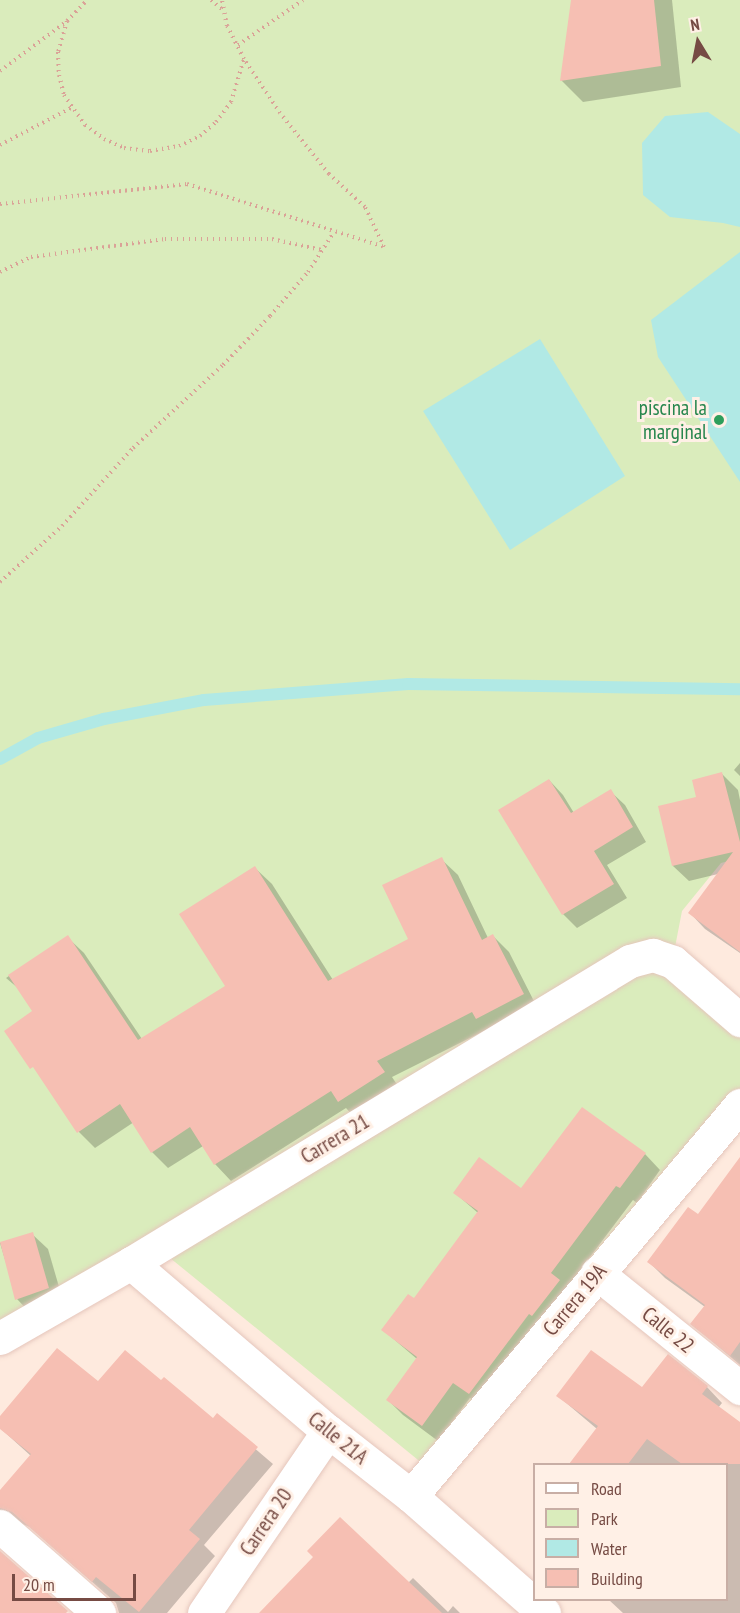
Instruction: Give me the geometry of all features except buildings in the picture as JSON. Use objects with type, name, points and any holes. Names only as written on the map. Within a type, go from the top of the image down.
[{"type":"street","name":"Carrera 21","points":[[0,1338],[131,1263],[630,961],[653,955],[673,962],[740,1020]]},
{"type":"street","name":"Carrera 19A","points":[[411,1496],[740,1105]]},
{"type":"street","name":"Calle 21A","points":[[131,1263],[328,1431],[411,1496],[544,1613]]},
{"type":"street","name":"Calle 22","points":[[597,1273],[740,1388]]},
{"type":"street","name":"Carrera 20","points":[[204,1613],[328,1431]]},
{"type":"street","points":[[0,1526],[99,1613]]},
{"type":"path","points":[[0,71],[67,21],[87,0]]},
{"type":"path","points":[[211,0],[223,10]]},
{"type":"path","points":[[0,204],[187,184],[384,247],[365,207],[329,174],[280,113],[244,59],[227,26],[222,0]]},
{"type":"path","points":[[238,45],[303,0]]},
{"type":"path","points":[[67,21],[58,52],[58,75],[71,108],[85,125],[104,139],[124,148],[150,151],[179,146],[200,136],[231,102],[244,59]]},
{"type":"path","points":[[0,145],[71,108]]},
{"type":"path","points":[[0,582],[62,526],[133,448],[223,365],[308,272],[334,231]]},
{"type":"path","points":[[0,272],[31,257],[165,239],[272,239],[322,250]]},
{"type":"green space","points":[[0,0],[740,0],[740,858],[721,863],[682,911],[670,973],[740,1036],[740,1089],[423,1464],[148,1240],[0,1322]]},
{"type":"water","points":[[708,112],[740,134],[740,227],[670,217],[643,195],[642,143],[665,116]]},
{"type":"water","name":"piscina la marginal","points":[[740,252],[740,482],[658,357],[651,320]]},
{"type":"water","points":[[540,339],[625,476],[510,550],[423,411]]},
{"type":"waterway","points":[[0,759],[38,738],[104,719],[204,700],[408,684],[740,689]]},
{"type":"place","name":"piscina la marginal","points":[[719,420]]}]
